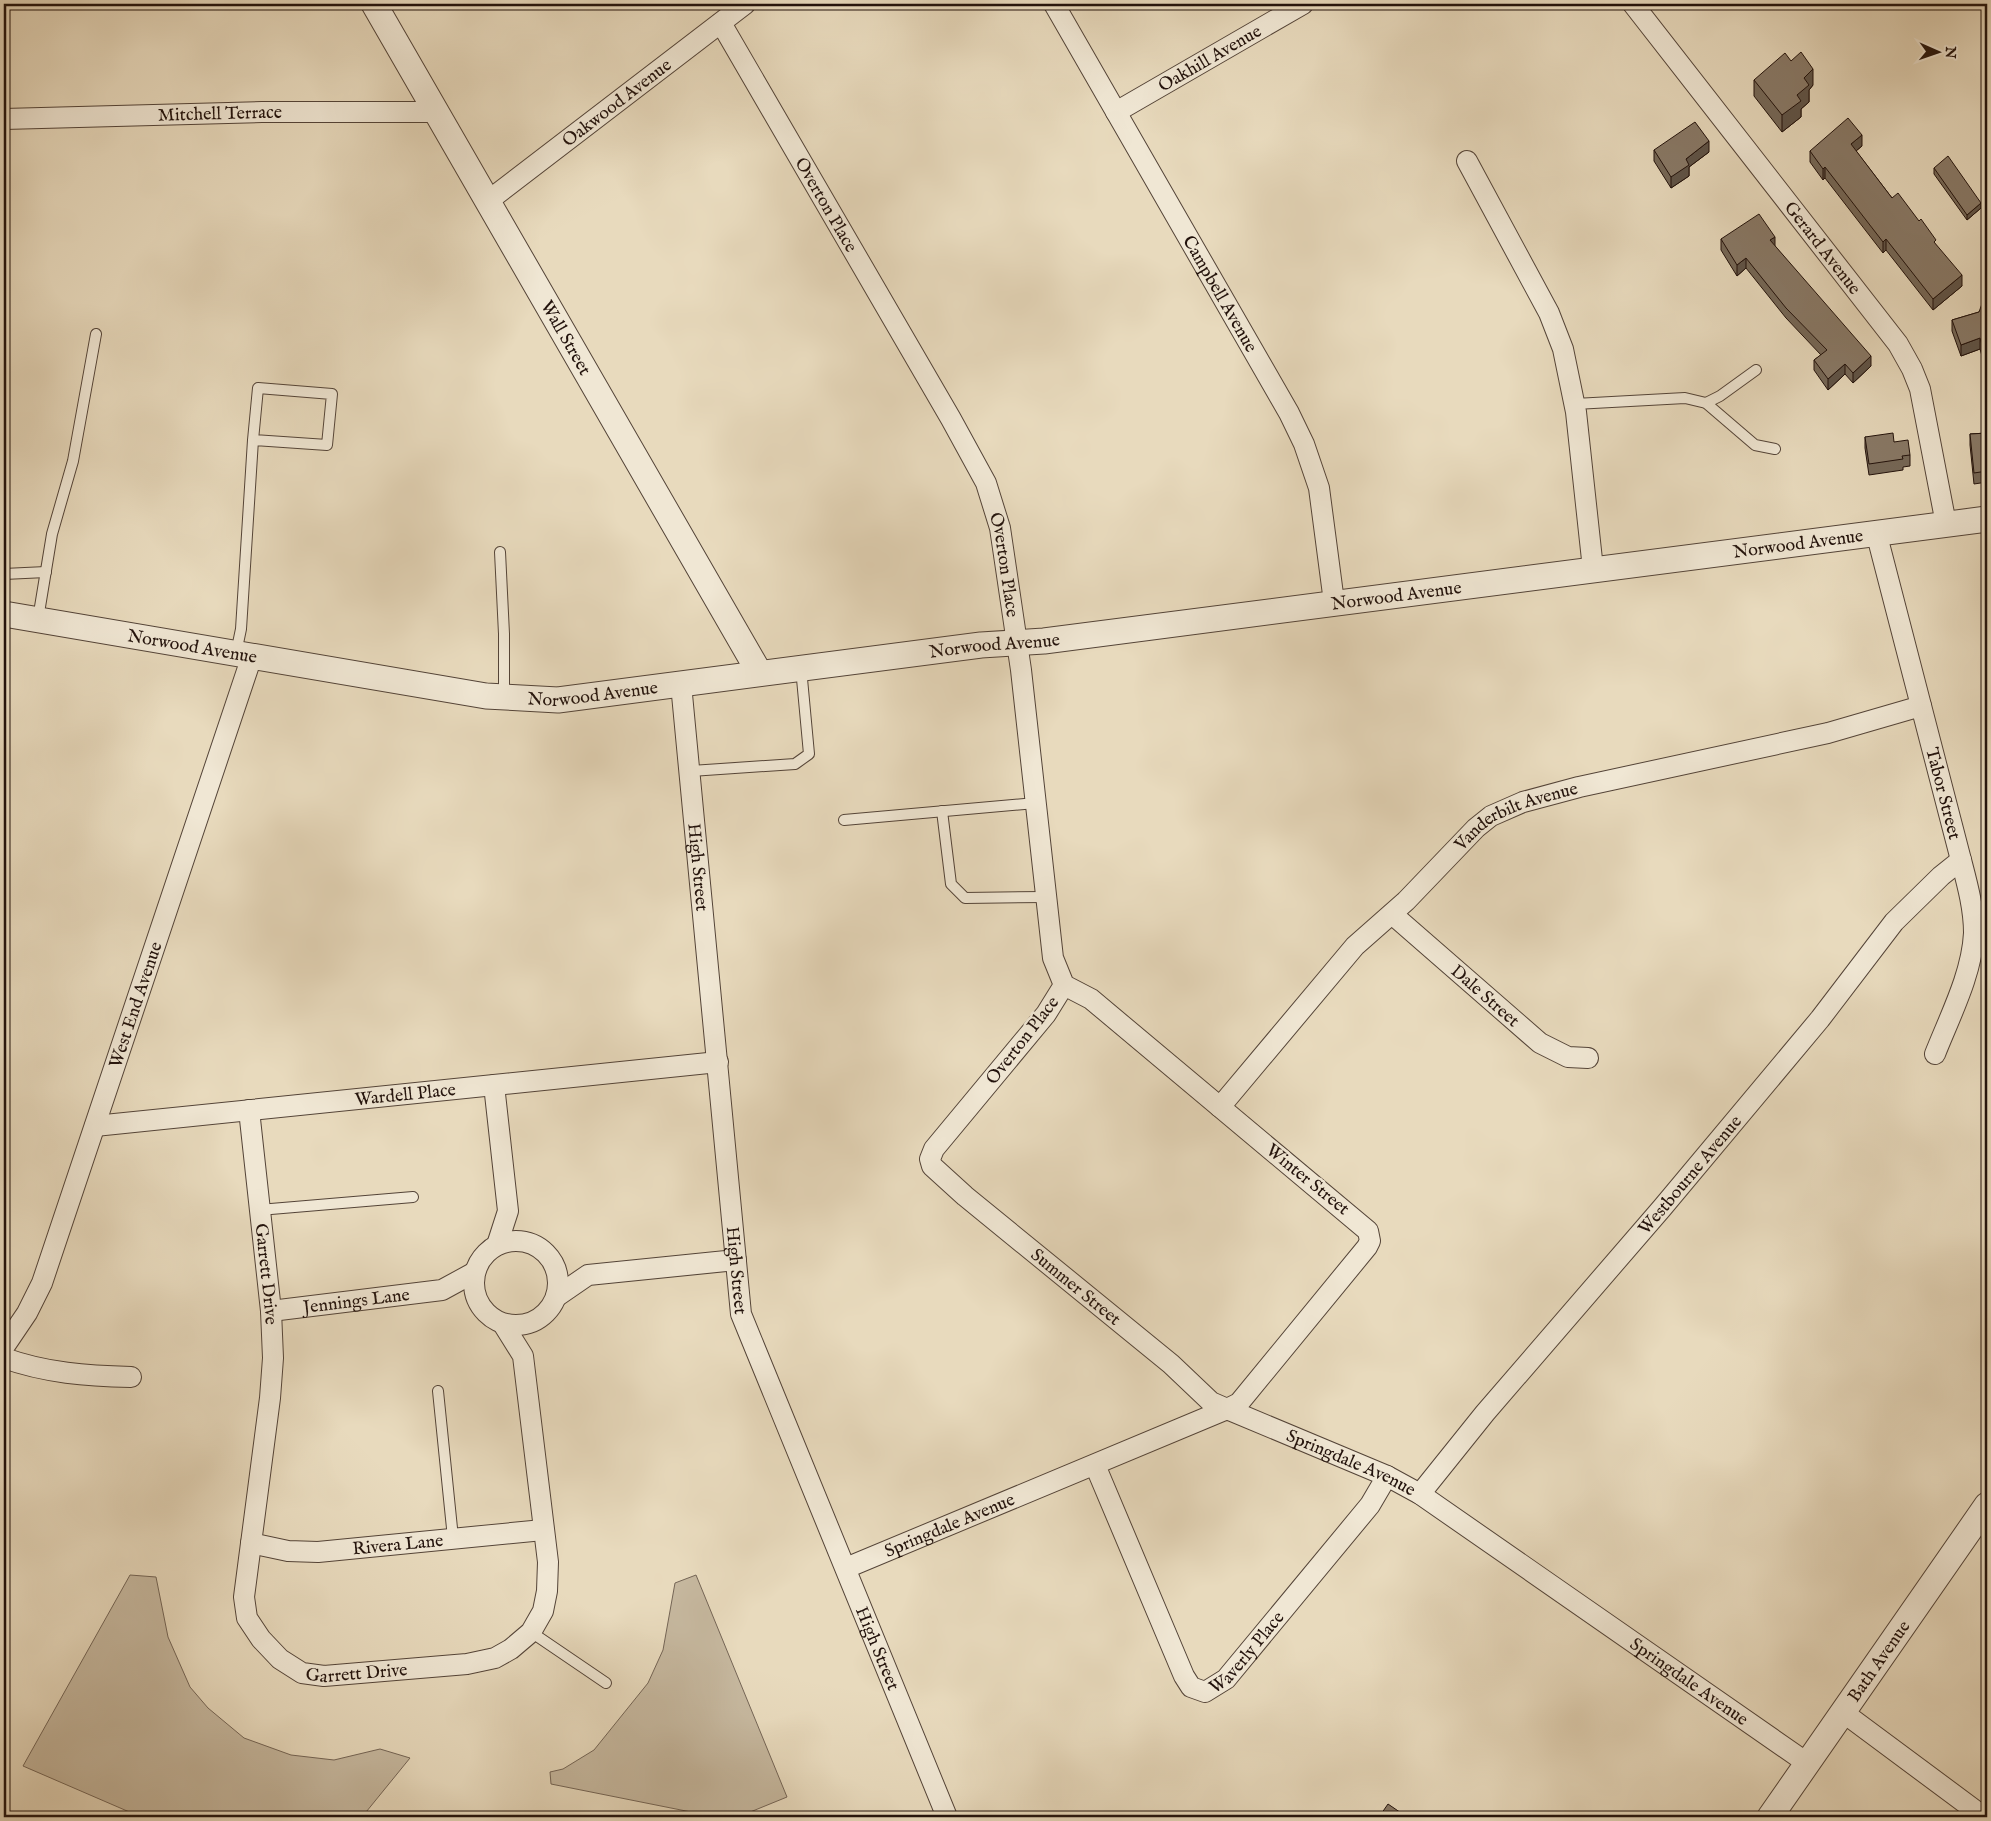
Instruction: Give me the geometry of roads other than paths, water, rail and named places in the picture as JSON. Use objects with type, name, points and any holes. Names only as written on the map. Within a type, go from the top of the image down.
[{"type":"street","name":"Wall Street","points":[[374,4],[759,672]]},
{"type":"street","name":"Oakwood Avenue","points":[[488,201],[745,4]]},
{"type":"street","name":"Campbell Avenue","points":[[1054,4],[1289,413],[1304,444],[1319,488],[1334,602]]},
{"type":"street","name":"Oakhill Avenue","points":[[1116,112],[1303,4]]},
{"type":"street","name":"Gerard Avenue","points":[[1633,4],[1898,344],[1912,369],[1920,389],[1946,524]]},
{"type":"street","name":"Overton Place","points":[[720,23],[783,127],[951,419],[986,483],[1000,528],[1017,642],[1053,958],[1064,985],[1046,1014],[934,1149],[930,1159]]},
{"type":"street","name":"Mitchell Terrace","points":[[4,119],[262,112],[436,112]]},
{"type":"street","points":[[1467,161],[1549,313],[1563,349],[1575,404],[1593,568]]},
{"type":"street","name":"Norwood Avenue","points":[[4,614],[504,698],[558,700],[981,644],[1044,641],[1593,568],[1987,519]]},
{"type":"street","name":"Tabor Street","points":[[1876,532],[1961,860],[1972,910],[1972,946],[1962,986],[1935,1054]]},
{"type":"street","name":"West End Avenue","points":[[4,1347],[27,1313],[42,1284],[95,1126],[244,655]]},
{"type":"street","name":"High Street","points":[[681,684],[691,771],[741,1314],[947,1817]]},
{"type":"street","name":"Vanderbilt Avenue","points":[[1220,1107],[1355,946],[1392,914],[1476,828],[1505,808],[1580,787],[1828,733],[1921,706]]},
{"type":"street","name":"Westbourne Avenue","points":[[1420,1494],[1491,1406],[1662,1208],[1820,1019],[1894,922],[1941,876],[1961,860]]},
{"type":"street","name":"Dale Street","points":[[1392,914],[1540,1043],[1568,1057],[1588,1058]]},
{"type":"street","name":"Winter Street","points":[[1064,985],[1091,999],[1368,1231],[1370,1241],[1361,1254],[1239,1403],[1228,1409]]},
{"type":"street","name":"Wardell Place","points":[[95,1126],[718,1062]]},
{"type":"street","points":[[494,1085],[508,1211],[497,1245]]},
{"type":"street","name":"Garrett Drive","points":[[248,1110],[271,1311],[273,1358],[270,1398],[244,1597],[247,1618],[260,1639],[280,1659],[302,1673],[324,1676],[467,1664],[495,1658],[511,1649],[531,1632],[543,1611],[547,1591],[548,1562],[523,1356],[503,1324],[489,1316],[479,1304]]},
{"type":"street","name":"Summer Street","points":[[930,1159],[932,1166],[965,1196],[1172,1364],[1211,1402],[1228,1409]]},
{"type":"street","points":[[508,1211],[529,1242],[547,1253],[554,1262],[559,1286],[556,1298]]},
{"type":"street","points":[[479,1304],[474,1282],[475,1272],[484,1256],[497,1245],[508,1241],[529,1242]]},
{"type":"street","points":[[554,1262],[588,1275],[736,1260]]},
{"type":"street","name":"Jennings Lane","points":[[271,1311],[442,1290],[475,1272]]},
{"type":"street","points":[[556,1298],[588,1275]]},
{"type":"street","name":"Jennings Lane","points":[[442,1290],[479,1304]]},
{"type":"street","name":"Garrett Drive","points":[[523,1356],[537,1320],[546,1314],[556,1298]]},
{"type":"street","points":[[503,1324],[515,1326],[537,1320]]},
{"type":"street","points":[[4,1358],[28,1366],[62,1373],[132,1377]]},
{"type":"street","name":"Springdale Avenue","points":[[846,1568],[1095,1466],[1228,1409],[1387,1476],[1420,1494],[1807,1763]]},
{"type":"street","name":"Waverly Place","points":[[1095,1466],[1184,1676],[1191,1687],[1205,1692],[1216,1688],[1226,1679],[1370,1505],[1387,1476]]},
{"type":"street","name":"Bath Avenue","points":[[1770,1817],[1987,1505]]},
{"type":"street","name":"Rivera Lane","points":[[251,1543],[288,1551],[318,1552],[543,1530]]},
{"type":"street","points":[[1844,1713],[1984,1817]]},
{"type":"lane","points":[[38,620],[52,534],[73,460],[96,334]]},
{"type":"lane","points":[[1706,403],[1720,396],[1756,370]]},
{"type":"lane","points":[[244,655],[241,628],[252,440],[258,388],[332,394],[328,445],[252,440]]},
{"type":"lane","points":[[1575,404],[1685,398],[1706,403],[1754,445],[1775,449]]},
{"type":"lane","points":[[500,552],[504,634],[504,698]]},
{"type":"lane","points":[[4,574],[46,572]]},
{"type":"lane","points":[[691,771],[795,764],[810,754],[801,668]]},
{"type":"lane","points":[[844,820],[1036,803]]},
{"type":"lane","points":[[942,811],[951,884],[965,898],[1046,897]]},
{"type":"lane","points":[[260,1210],[413,1196]]},
{"type":"lane","points":[[438,1391],[453,1538]]},
{"type":"lane","points":[[531,1632],[606,1683]]}]
